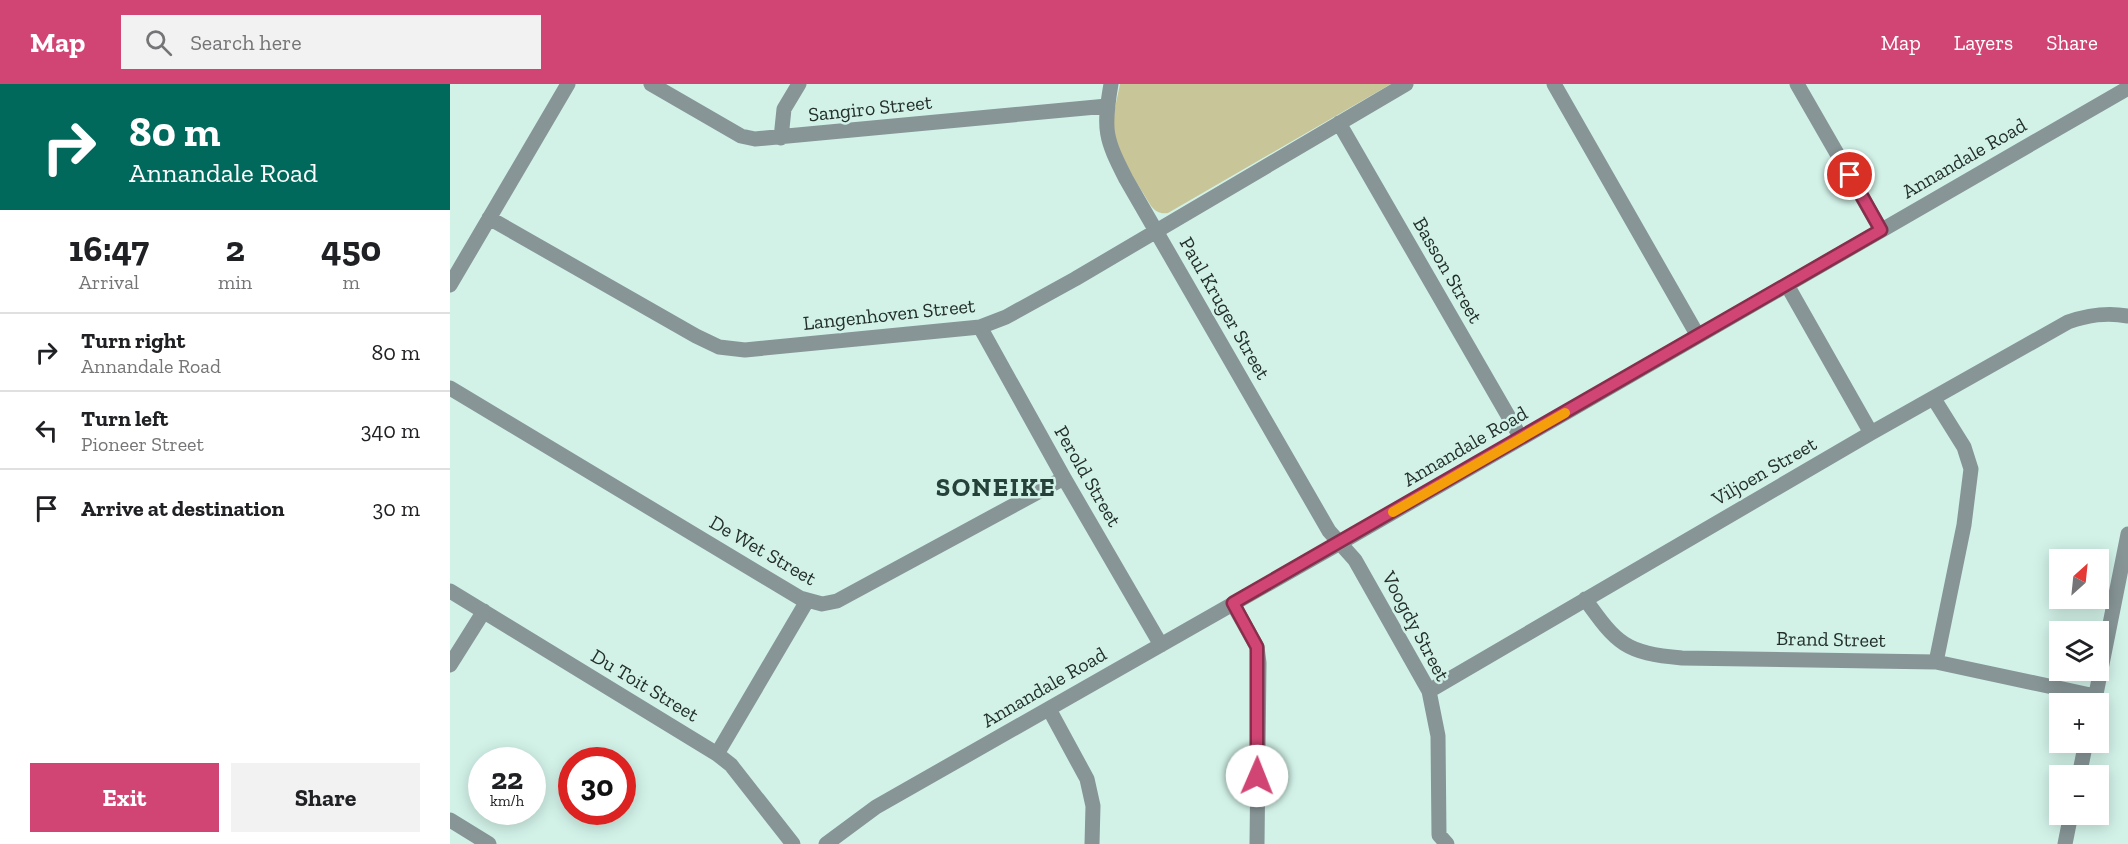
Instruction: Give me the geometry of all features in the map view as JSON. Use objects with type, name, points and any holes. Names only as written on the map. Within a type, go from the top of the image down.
[{"type":"street","points":[[450,285],[568,84]]},
{"type":"street","name":"Sangiro Street","points":[[651,84],[741,136],[755,139],[1107,106]]},
{"type":"street","points":[[782,138],[784,109],[799,84]]},
{"type":"street","name":"Paul Kruger Street","points":[[1111,84],[1106,131],[1111,149],[1126,180],[1329,531],[1340,543]]},
{"type":"street","name":"Langenhoven Street","points":[[489,218],[719,347],[745,350],[980,327],[1006,317],[1157,231],[1406,84]]},
{"type":"street","points":[[1554,84],[1698,336]]},
{"type":"street","points":[[1797,84],[1881,230]]},
{"type":"street","name":"Annandale Road","points":[[826,844],[876,807],[1340,543],[2128,88]]},
{"type":"street","name":"Basson Street","points":[[1339,123],[1521,438]]},
{"type":"street","points":[[1787,285],[1870,433]]},
{"type":"street","name":"Viljoen Street","points":[[1429,691],[1870,433],[2068,322],[2100,313],[2128,316]]},
{"type":"street","name":"Perold Street","points":[[980,327],[1161,645]]},
{"type":"street","name":"De Wet Street","points":[[450,388],[807,602],[822,604],[837,601],[1064,478]]},
{"type":"street","points":[[1934,399],[1964,447],[1971,469],[1964,525],[1936,663]]},
{"type":"street","points":[[2095,693],[2128,534]]},
{"type":"street","name":"Voogdy Street","points":[[1340,543],[1355,560],[1429,691],[1438,736],[1439,835],[1446,844]]},
{"type":"street","name":"Du Toit Street","points":[[450,591],[732,765],[793,844]]},
{"type":"street","name":"Brand Street","points":[[1586,599],[1609,633],[1621,642],[1653,655],[1682,658],[1936,663],[2064,693]]},
{"type":"street","points":[[717,754],[807,602]]},
{"type":"street","points":[[1233,603],[1257,647],[1259,674],[1257,844]]},
{"type":"street","points":[[450,665],[484,611]]},
{"type":"street","points":[[1049,709],[1087,779],[1093,806],[1092,844]]},
{"type":"street","points":[[450,820],[489,844]]},
{"type":"street","points":[[2065,842],[2069,825]]},
{"type":"shaded area","points":[[1120,84],[1391,84],[1165,213],[1158,212],[1151,206],[1116,144],[1113,123]]},
{"type":"slow traffic","points":[[1393,512],[1565,413]]},
{"type":"district","name":"SONEIKE","points":[[996,487]]},
{"type":"route","points":[[1257,776],[1259,663],[1257,647],[1233,603],[1881,230],[1850,175]]}]
